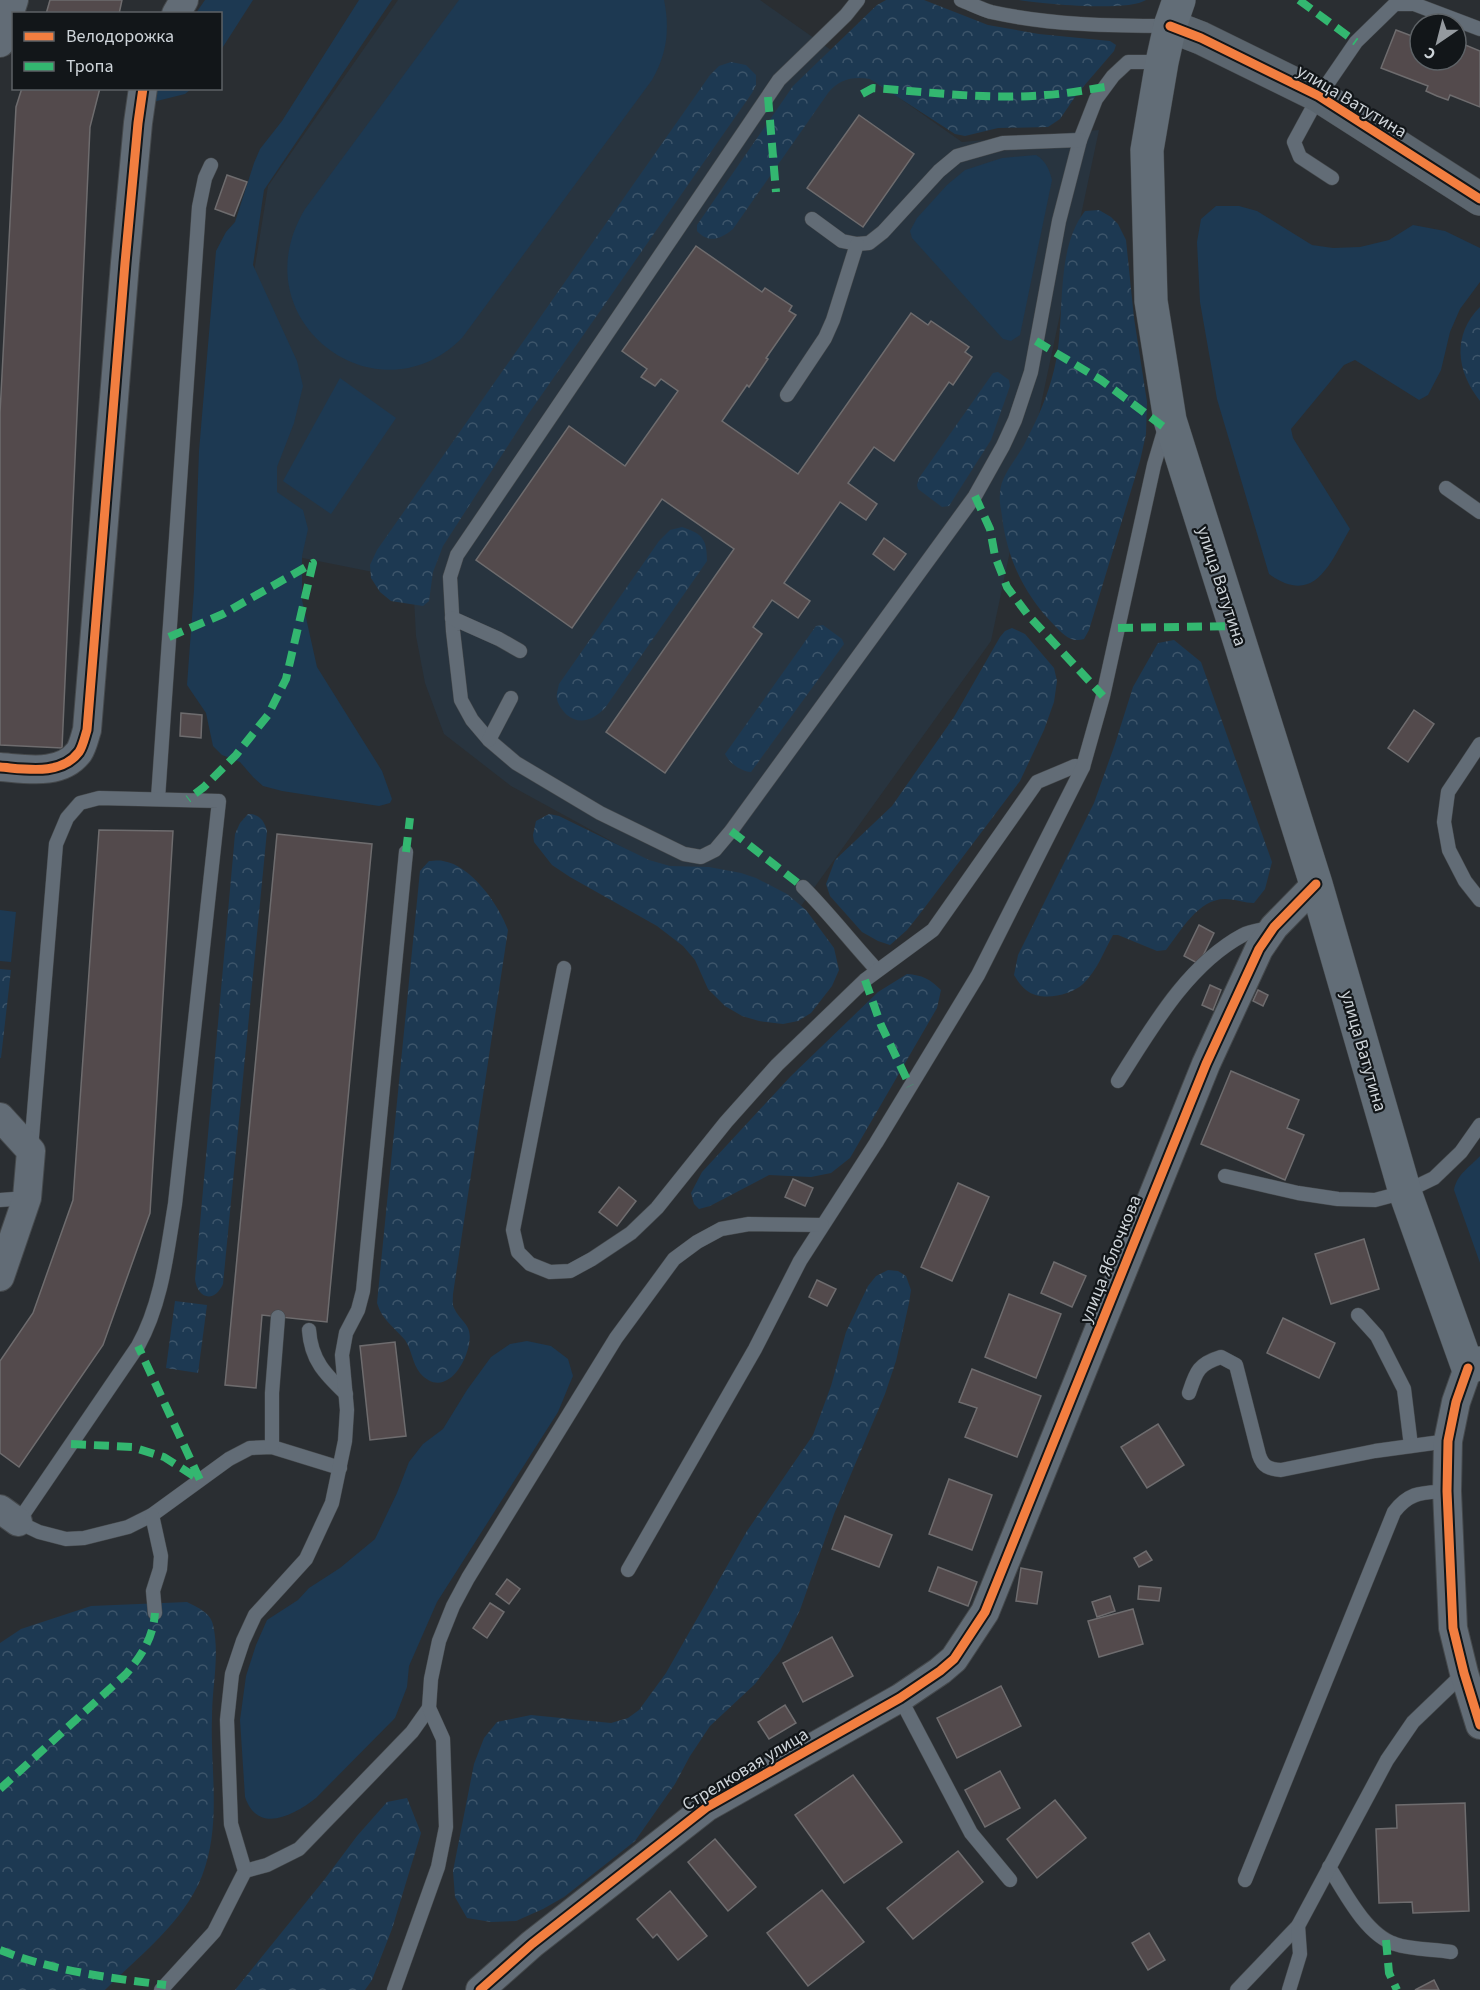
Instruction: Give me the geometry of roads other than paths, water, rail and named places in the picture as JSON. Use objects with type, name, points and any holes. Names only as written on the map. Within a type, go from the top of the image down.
[{"type":"main road","name":"улица Ватутина","points":[[1175,13],[1162,62],[1147,150],[1151,301],[1170,420],[1316,884],[1405,1192],[1474,1366]]},
{"type":"street","points":[[0,43],[14,0]]},
{"type":"street","name":"улица Ватутина","points":[[1175,13],[1201,38],[1319,96],[1480,199]]},
{"type":"street","points":[[0,767],[47,770],[66,763],[80,751],[87,730],[125,263],[143,90]]},
{"type":"street","name":"улица Яблочкова","points":[[954,1659],[986,1612],[1206,1064],[1259,949],[1274,927],[1316,884]]},
{"type":"street","points":[[0,1116],[31,1151],[13,1199],[0,1277]]},
{"type":"street","points":[[1474,1366],[1456,1402],[1448,1441],[1447,1491],[1453,1628],[1480,1725]]},
{"type":"street","name":"Стрелковая улица","points":[[480,1990],[532,1944],[695,1816],[900,1698],[954,1659]]},
{"type":"lane","points":[[858,0],[846,15],[779,80],[457,555],[450,577],[461,700],[472,720],[489,741],[516,763],[600,813],[684,854],[701,857],[715,850],[738,822],[975,496],[1015,420],[1031,372],[1059,221],[1080,140],[1096,99],[1113,76],[1128,62],[1162,62]]},
{"type":"lane","points":[[961,0],[990,11],[1106,27],[1175,13]]},
{"type":"lane","points":[[1332,178],[1300,157],[1294,142],[1319,96],[1356,42],[1396,2],[1414,4],[1480,29]]},
{"type":"lane","points":[[812,219],[842,241],[857,244],[869,243],[883,232],[939,171],[957,156],[1003,143],[1080,140]]},
{"type":"lane","points":[[158,798],[199,207],[211,165]]},
{"type":"lane","points":[[787,395],[825,338],[857,244]]},
{"type":"lane","points":[[628,1570],[755,1349],[800,1261],[876,1143],[978,975],[1083,767],[1103,696],[1154,465],[1164,428],[1170,420]]},
{"type":"lane","points":[[1446,488],[1480,512]]},
{"type":"lane","points":[[452,618],[520,651]]},
{"type":"lane","points":[[489,741],[511,698]]},
{"type":"lane","points":[[1480,744],[1448,792],[1444,822],[1449,850],[1465,881],[1480,900]]},
{"type":"lane","points":[[564,968],[513,1230],[518,1252],[530,1264],[550,1272],[570,1271],[631,1233],[657,1208],[726,1122],[777,1065],[877,970],[933,930],[1037,782],[1075,766],[1083,767]]},
{"type":"lane","points":[[31,1151],[56,844],[61,830],[80,803],[99,798],[219,801],[175,1204],[155,1307],[142,1339],[115,1382],[9,1515],[50,1535],[75,1539],[128,1527],[152,1515],[229,1459],[250,1448],[272,1447],[340,1468]]},
{"type":"lane","points":[[161,1990],[214,1932],[245,1871],[231,1824],[227,1720],[232,1674],[255,1615],[306,1559],[332,1503],[340,1468],[347,1410],[342,1355],[346,1333],[358,1310],[363,1291],[406,852]]},
{"type":"lane","points":[[803,887],[877,970]]},
{"type":"lane","points":[[1118,1081],[1159,1015],[1207,961],[1245,934],[1274,927]]},
{"type":"lane","points":[[1225,1176],[1298,1193],[1338,1199],[1375,1200],[1405,1192],[1434,1178],[1461,1152],[1480,1125]]},
{"type":"lane","points":[[394,1990],[438,1868],[446,1827],[443,1739],[429,1708],[431,1679],[439,1641],[453,1606],[468,1578],[616,1338],[674,1259],[697,1242],[721,1229],[749,1224],[822,1225]]},
{"type":"lane","points":[[1358,1315],[1377,1336],[1404,1389],[1411,1446]]},
{"type":"lane","points":[[272,1447],[272,1393],[278,1317]]},
{"type":"lane","points":[[309,1330],[315,1357],[324,1374],[346,1394]]},
{"type":"lane","points":[[1189,1393],[1196,1372],[1203,1364],[1221,1357],[1236,1365],[1259,1455],[1262,1464],[1269,1469],[1281,1470],[1375,1451],[1448,1441]]},
{"type":"lane","points":[[1245,1880],[1394,1512],[1402,1502],[1415,1494],[1447,1491]]},
{"type":"lane","points":[[152,1515],[161,1556],[160,1569],[153,1592],[155,1612]]},
{"type":"lane","points":[[1237,1990],[1298,1926],[1387,1760],[1413,1722],[1464,1673]]},
{"type":"lane","points":[[900,1698],[971,1833],[1010,1880]]},
{"type":"lane","points":[[245,1871],[267,1865],[299,1849],[412,1732],[429,1708]]},
{"type":"lane","points":[[1329,1867],[1357,1911],[1386,1940],[1396,1945],[1450,1952]]},
{"type":"lane","points":[[1288,1990],[1300,1954],[1298,1926]]}]
